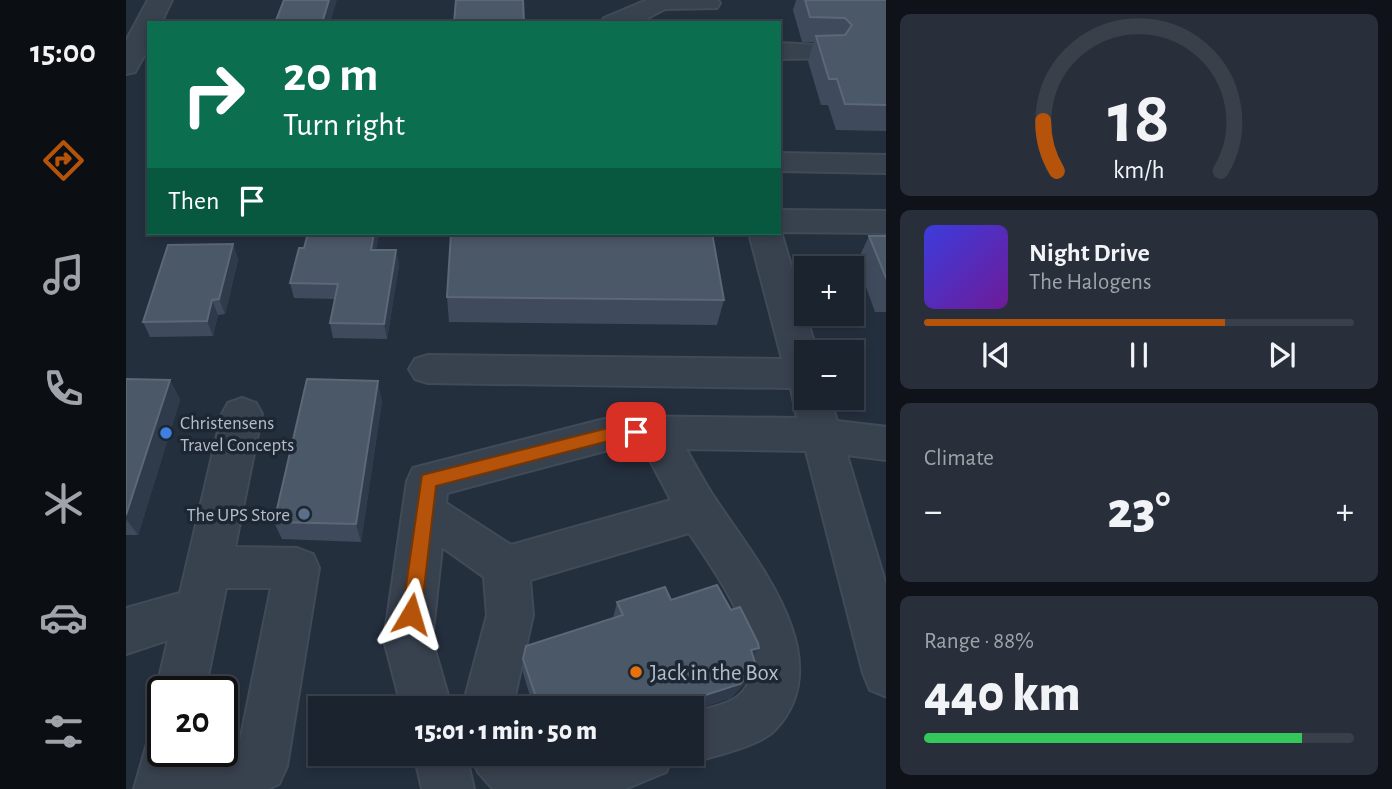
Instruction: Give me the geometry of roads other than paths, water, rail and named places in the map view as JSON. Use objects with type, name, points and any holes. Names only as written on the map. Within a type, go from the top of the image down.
[{"type":"street","points":[[149,21],[160,0]]},
{"type":"street","points":[[619,21],[645,12],[659,1],[709,9]]},
{"type":"street","points":[[126,66],[147,25]]},
{"type":"street","points":[[781,51],[828,52]]},
{"type":"street","points":[[781,162],[886,163]]},
{"type":"street","points":[[781,221],[886,222]]},
{"type":"street","points":[[766,235],[795,340]]},
{"type":"street","points":[[428,369],[794,396]]},
{"type":"street","points":[[423,696],[408,640],[428,481],[616,432],[656,433],[794,401]]},
{"type":"street","points":[[815,410],[886,673]]},
{"type":"street","points":[[832,410],[886,444]]},
{"type":"street","points":[[184,676],[242,414]]},
{"type":"street","points":[[656,433],[699,511],[771,628],[776,663],[772,689],[757,713],[704,733]]},
{"type":"street","points":[[424,511],[506,567]]},
{"type":"street","points":[[506,567],[699,511]]},
{"type":"street","points":[[490,696],[510,615],[506,567]]},
{"type":"street","points":[[126,631],[204,588],[297,568],[261,766],[181,789]]},
{"type":"street","points":[[443,766],[448,789]]},
{"type":"street","points":[[504,766],[540,786],[577,781],[616,766]]},
{"type":"street","points":[[160,789],[165,767]]},
{"type":"place","name":"Christensens Travel Concepts","points":[[166,433]]},
{"type":"place","name":"The UPS Store","points":[[304,514]]},
{"type":"place","name":"Jack in the Box","points":[[636,672]]}]
